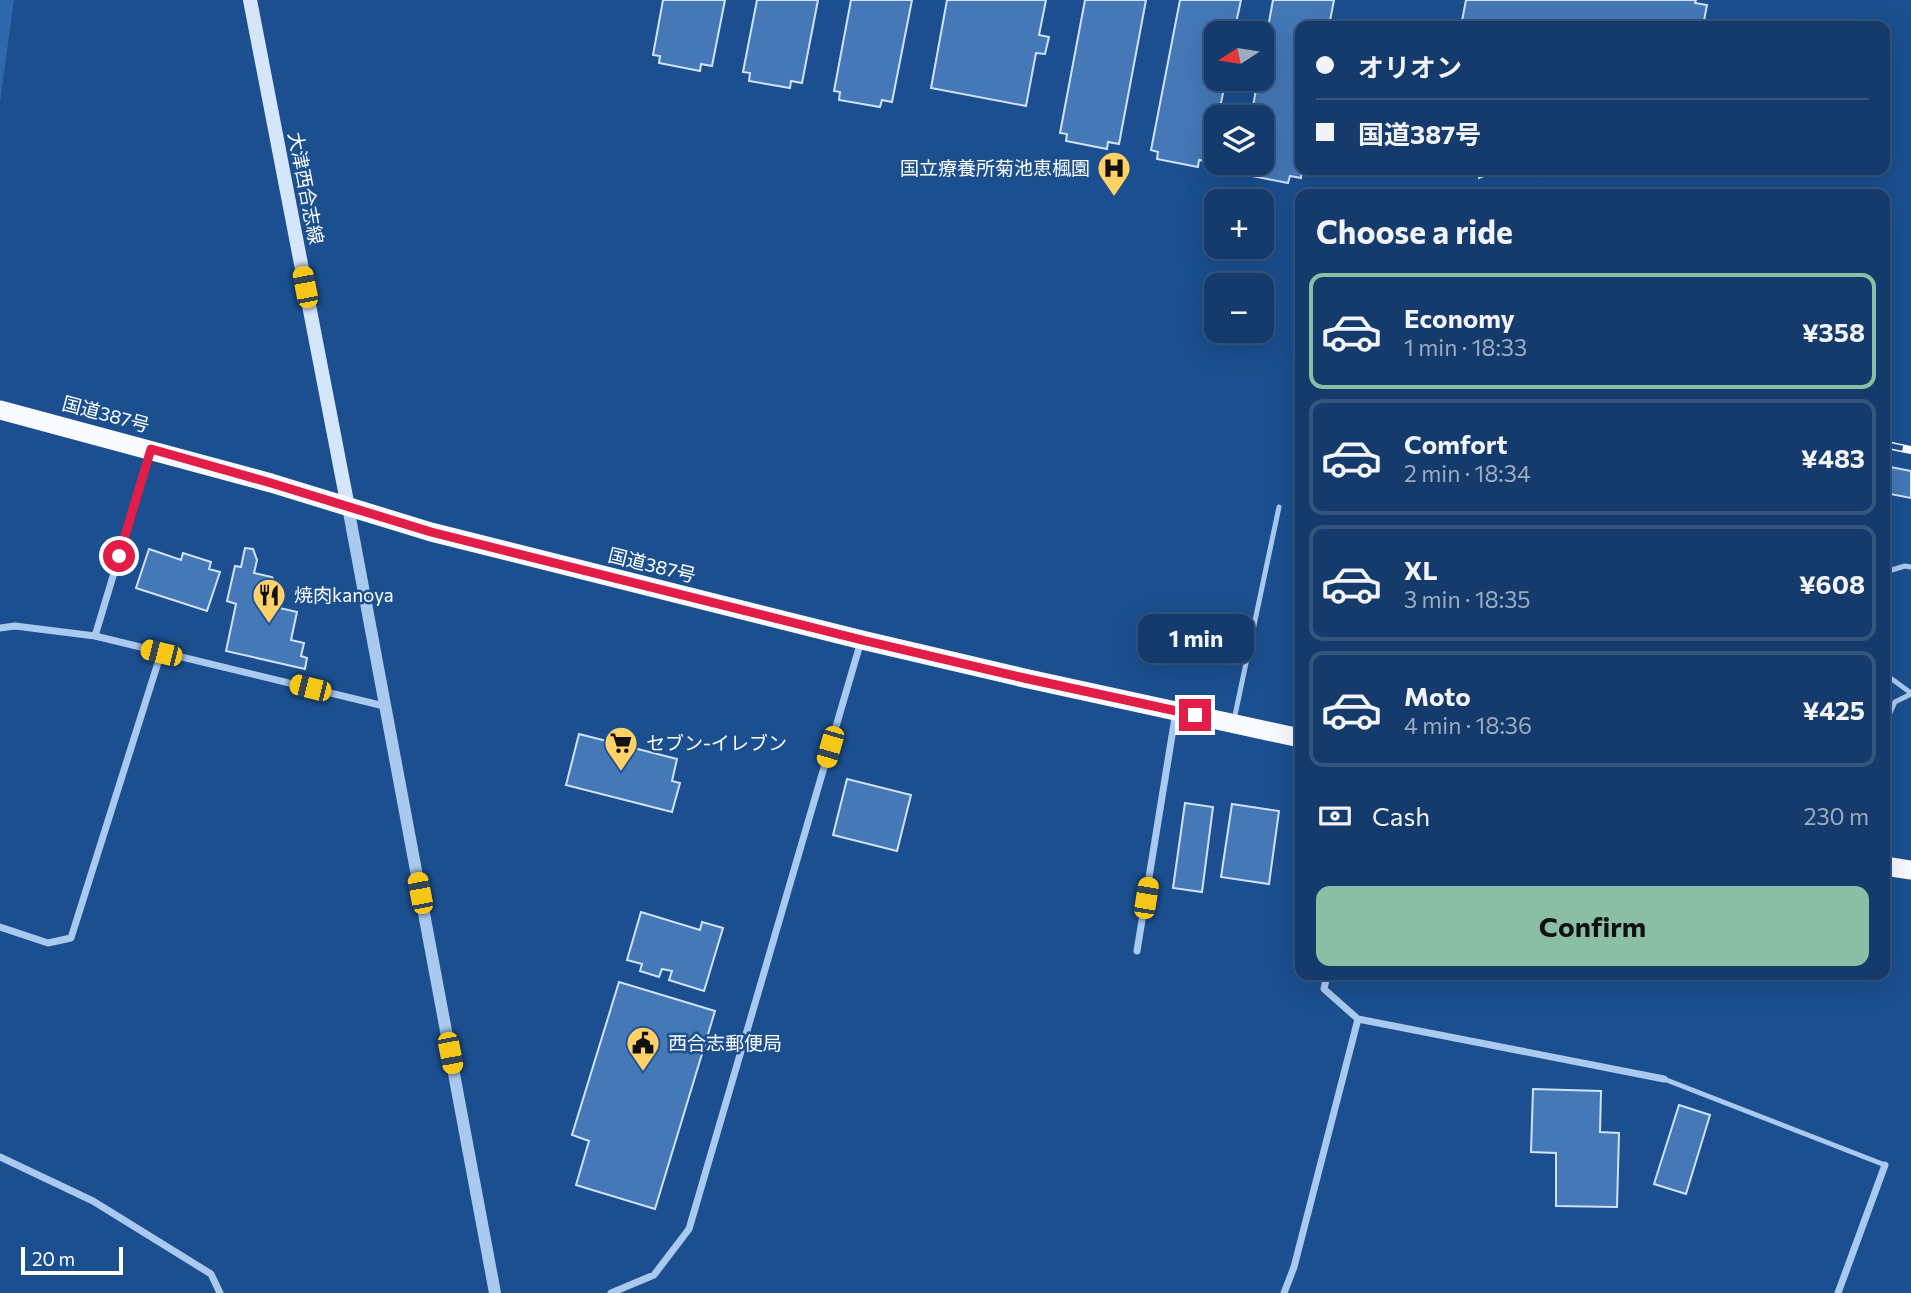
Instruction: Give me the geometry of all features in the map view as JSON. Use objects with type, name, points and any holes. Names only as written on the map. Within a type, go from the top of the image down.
[{"type":"highway","name":"国道387号","points":[[0,410],[151,449],[431,532],[862,640],[1295,737]]},
{"type":"highway","points":[[1890,867],[1911,870]]},
{"type":"main road","name":"大津西合志線","points":[[250,0],[348,506]]},
{"type":"street","points":[[95,636],[151,449]]},
{"type":"street","points":[[348,506],[495,1293]]},
{"type":"street","points":[[0,628],[15,626],[95,636],[384,706]]},
{"type":"street","points":[[611,1293],[654,1275],[689,1229],[862,640]]},
{"type":"street","points":[[0,928],[48,943],[71,938],[161,653]]},
{"type":"street","points":[[1137,951],[1176,710]]},
{"type":"street","points":[[1326,980],[1324,989],[1359,1019],[1664,1079]]},
{"type":"street","points":[[1284,1293],[1294,1267],[1359,1019]]},
{"type":"street","points":[[0,1157],[93,1201],[211,1274],[220,1293]]},
{"type":"street","points":[[1838,1293],[1885,1165]]},
{"type":"lane","points":[[1233,723],[1279,507]]},
{"type":"lane","points":[[1890,570],[1911,567]]},
{"type":"lane","points":[[1890,678],[1911,694],[1895,702],[1890,713]]},
{"type":"lane","points":[[1664,1079],[1885,1165]]},
{"type":"shaded area","points":[[0,0],[14,0],[0,102]]},
{"type":"building","points":[[663,0],[725,0],[712,66],[701,64],[700,71],[659,63],[660,56],[653,55]]},
{"type":"building","points":[[757,0],[818,0],[802,83],[791,81],[790,88],[749,81],[750,73],[743,72]]},
{"type":"building","points":[[851,0],[912,0],[892,102],[882,100],[880,107],[839,100],[840,92],[834,91]]},
{"type":"building","points":[[947,0],[1046,0],[1039,35],[1049,37],[1045,54],[1036,53],[1026,106],[931,88]]},
{"type":"building","points":[[1085,0],[1146,0],[1119,144],[1108,142],[1107,149],[1066,141],[1067,134],[1060,133]]},
{"type":"building","points":[[1180,0],[1241,0],[1237,21],[1204,21],[1204,91],[1223,91],[1221,105],[1204,105],[1204,161],[1199,160],[1198,167],[1157,159],[1158,152],[1151,150]]},
{"type":"building","points":[[1273,0],[1334,0],[1330,21],[1295,21],[1295,175],[1301,175],[1301,178],[1290,176],[1288,183],[1247,175],[1274,175],[1274,105],[1253,105],[1256,91],[1274,91],[1274,21],[1269,21]]},
{"type":"building","points":[[1466,0],[1696,0],[1695,3],[1707,5],[1704,21],[1462,21]]},
{"type":"building","points":[[1890,467],[1911,471],[1911,498],[1890,494]]},
{"type":"building","points":[[245,548],[253,549],[257,560],[254,573],[272,577],[276,585],[271,606],[297,612],[291,640],[304,643],[301,656],[307,658],[305,669],[226,651],[236,604],[227,601],[235,566],[241,567]]},
{"type":"building","points":[[149,549],[181,560],[183,553],[211,562],[209,569],[220,572],[207,611],[136,588]]},
{"type":"building","points":[[579,734],[677,759],[672,781],[680,783],[672,812],[566,785]]},
{"type":"building","points":[[847,779],[911,795],[897,851],[833,835]]},
{"type":"building","points":[[1185,803],[1213,807],[1202,892],[1173,888]]},
{"type":"building","points":[[1232,804],[1279,811],[1269,884],[1221,877]]},
{"type":"building","points":[[641,912],[700,930],[702,922],[723,928],[704,991],[669,980],[672,971],[662,969],[659,977],[640,971],[642,964],[627,960]]},
{"type":"building","name":"西合志郵便局","points":[[619,982],[715,1011],[655,1209],[576,1185],[589,1141],[572,1135]]},
{"type":"building","points":[[1533,1089],[1601,1091],[1600,1132],[1619,1133],[1617,1207],[1556,1206],[1556,1153],[1531,1152]]},
{"type":"building","points":[[1679,1105],[1710,1115],[1686,1194],[1654,1184]]},
{"type":"railway","points":[[1890,446],[1911,450]]},
{"type":"place","name":"国立療養所菊池恵楓園","points":[[1114,198]]},
{"type":"place","name":"焼肉kanoya","points":[[269,625]]},
{"type":"place","name":"セブン-イレブン","points":[[621,773]]},
{"type":"place","name":"西合志郵便局","points":[[643,1073]]},
{"type":"route","points":[[119,556],[151,449],[431,532],[862,640],[1195,715]]}]
